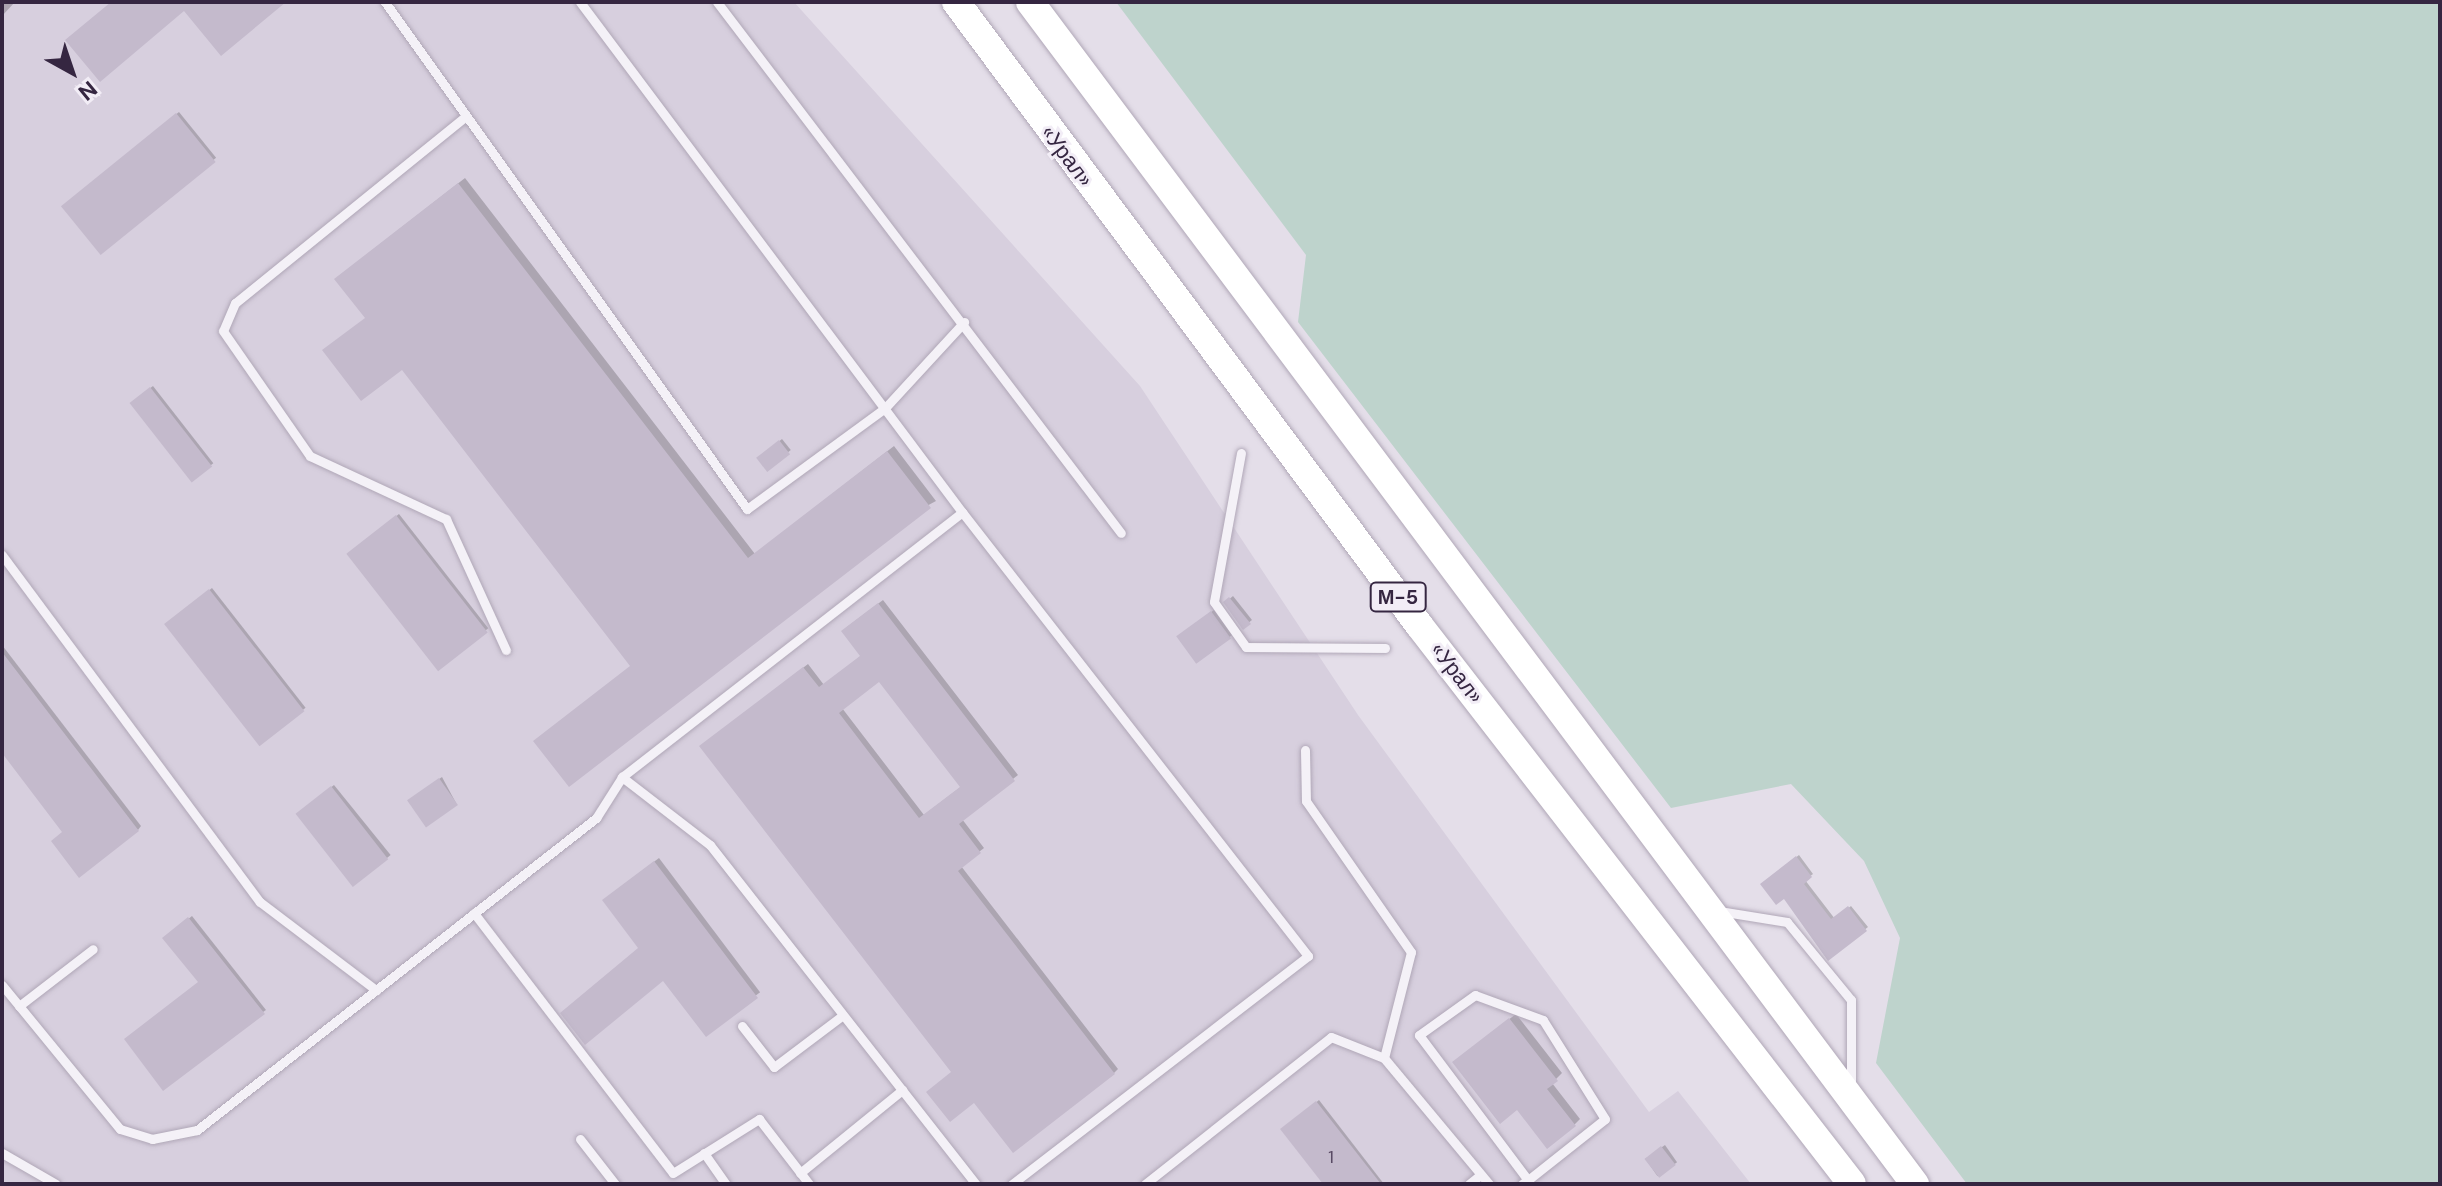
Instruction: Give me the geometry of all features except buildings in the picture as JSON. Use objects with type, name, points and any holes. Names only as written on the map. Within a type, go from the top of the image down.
[{"type":"main road","name":"«Урал»","points":[[956,2],[1419,625],[1852,1184]]},
{"type":"main road","name":"М-5","points":[[1030,2],[1706,909],[1915,1184]]},
{"type":"lane","points":[[385,2],[747,509],[885,408],[964,322]]},
{"type":"lane","points":[[580,2],[962,512],[1308,956],[1012,1184]]},
{"type":"lane","points":[[717,2],[964,322],[1121,533]]},
{"type":"lane","points":[[466,116],[235,303],[223,331],[310,456],[446,519],[506,650]]},
{"type":"lane","points":[[1241,453],[1214,602],[1246,647],[1385,648]]},
{"type":"lane","points":[[2,985],[120,1129],[152,1139],[197,1130],[596,818],[622,777],[962,512]]},
{"type":"lane","points":[[2,555],[260,902],[376,990]]},
{"type":"lane","points":[[1305,750],[1306,801],[1411,952],[1384,1058]]},
{"type":"lane","points":[[622,777],[710,845],[976,1184]]},
{"type":"lane","points":[[1706,909],[1787,922],[1851,1000],[1851,1098]]},
{"type":"lane","points":[[474,913],[673,1173],[759,1119],[809,1184]]},
{"type":"lane","points":[[19,1006],[93,949]]},
{"type":"lane","points":[[1475,995],[1543,1020],[1605,1119],[1525,1182],[1419,1035],[1475,995]]},
{"type":"lane","points":[[742,1026],[774,1067],[843,1015]]},
{"type":"lane","points":[[1145,1184],[1331,1037],[1384,1058],[1489,1184]]},
{"type":"lane","points":[[800,1173],[902,1090]]},
{"type":"lane","points":[[580,1139],[615,1184]]},
{"type":"lane","points":[[2,1153],[56,1184]]},
{"type":"lane","points":[[704,1153],[726,1184]]},
{"type":"lane","points":[[1469,1184],[1480,1175]]},
{"type":"shaded area","points":[[2,2],[794,2],[1140,386],[1358,715],[1649,1112],[1678,1091],[1751,1184],[2,1184]]},
{"type":"green space","points":[[1116,2],[2440,2],[2440,1184],[1967,1184],[1876,1063],[1900,938],[1864,861],[1791,784],[1671,808],[1298,322],[1306,255]]}]
